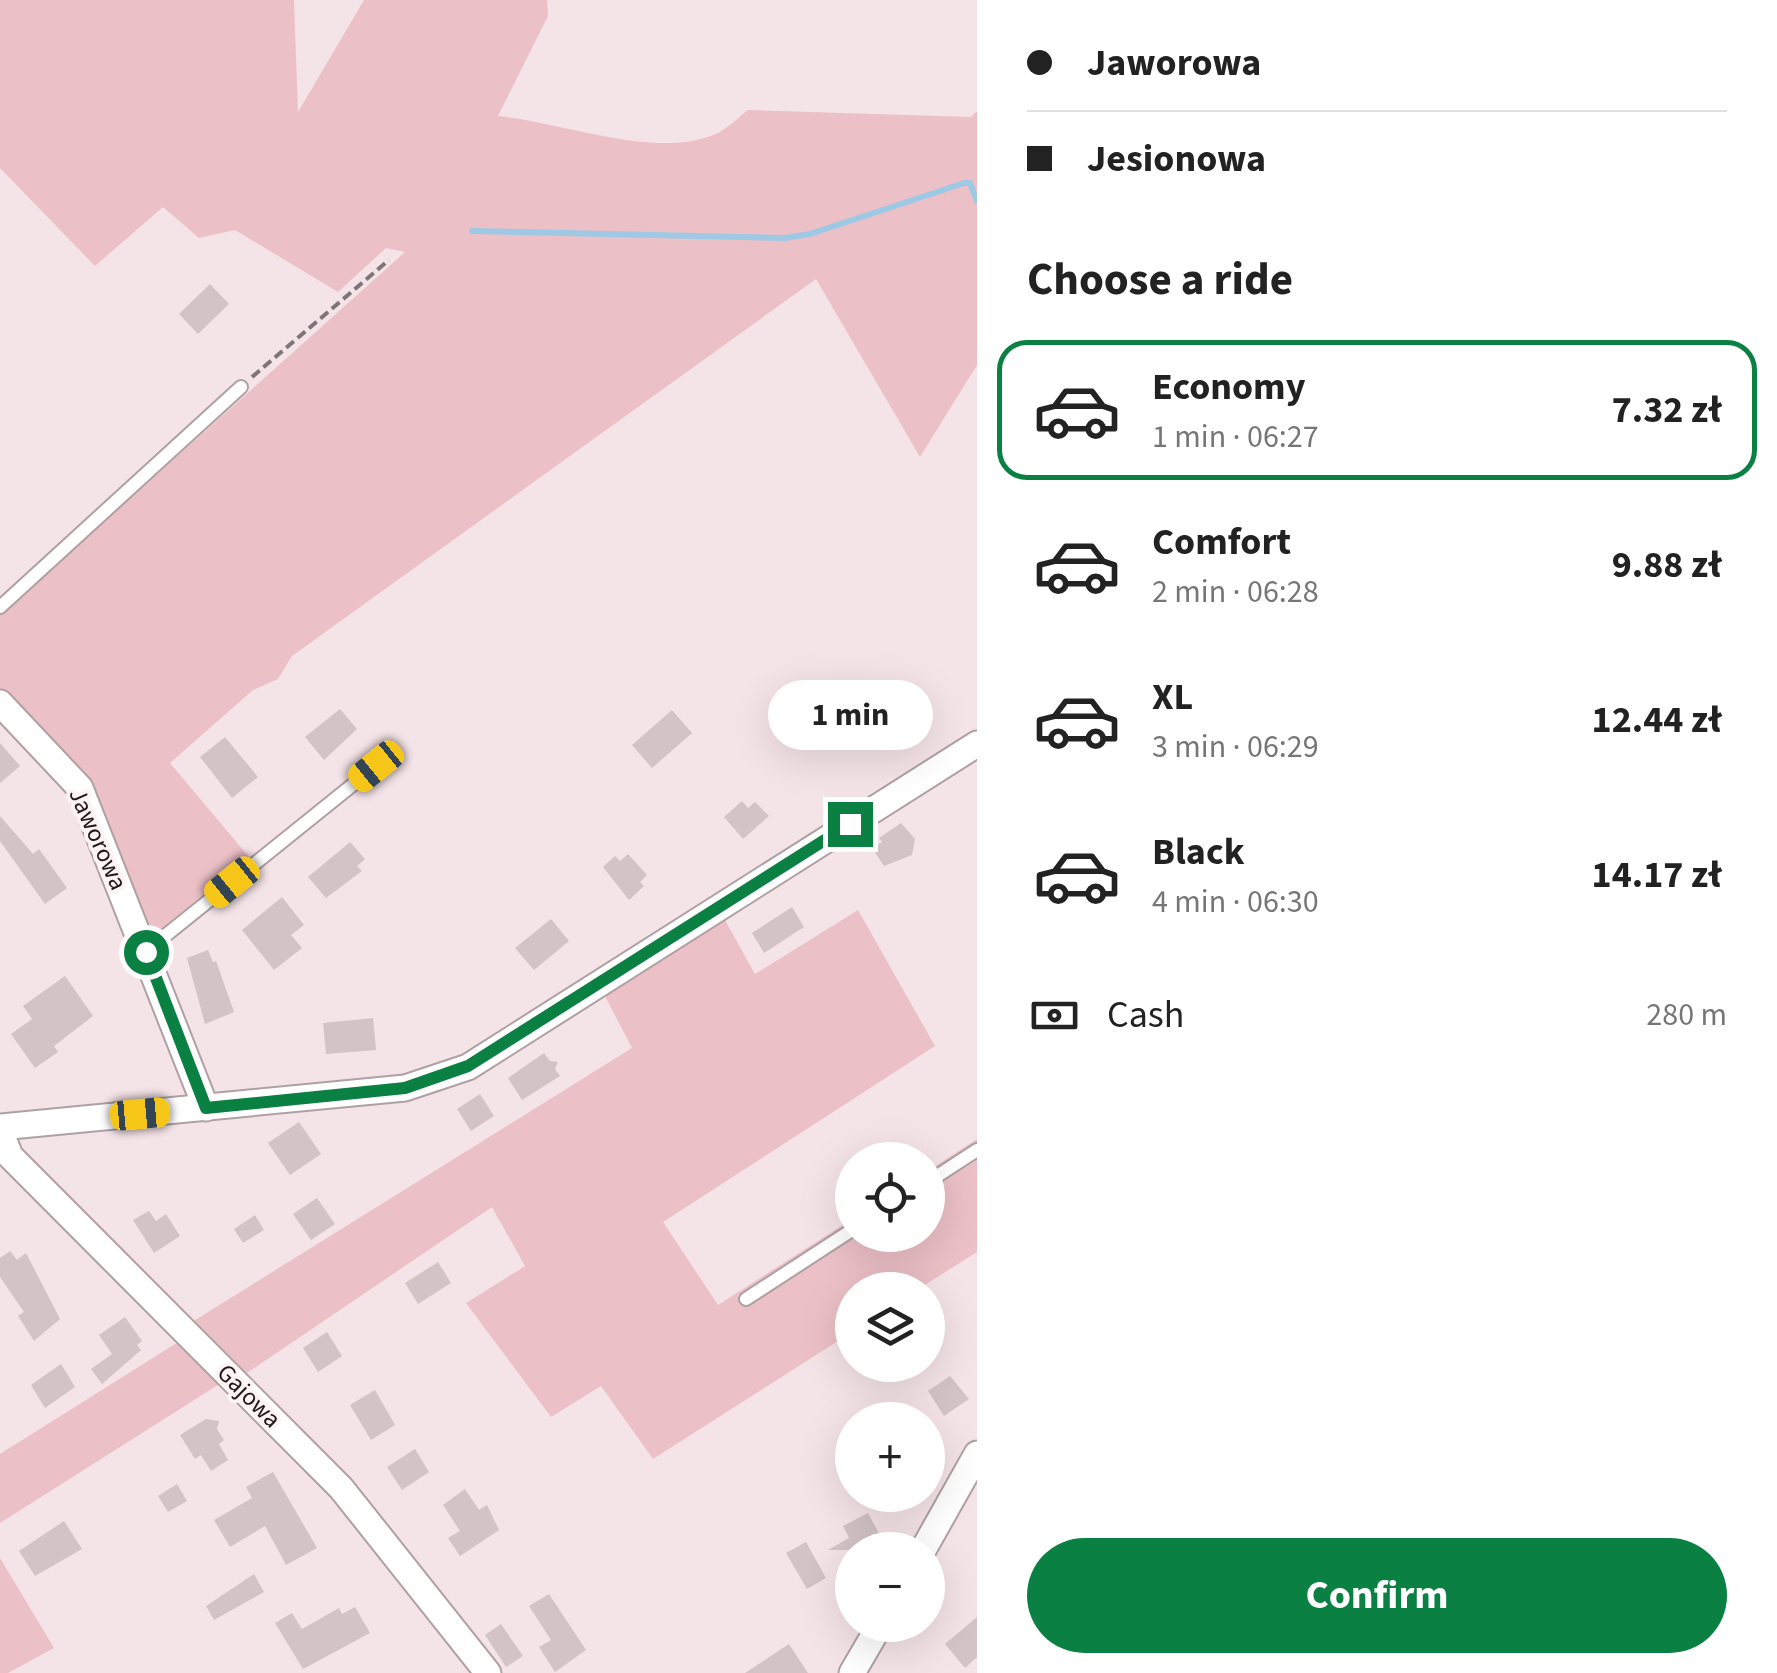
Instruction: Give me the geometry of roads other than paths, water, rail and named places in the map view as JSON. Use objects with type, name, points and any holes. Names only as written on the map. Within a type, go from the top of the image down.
[{"type":"street","name":"Jaworowa","points":[[0,703],[80,788],[206,1108]]},
{"type":"street","points":[[0,1129],[405,1088],[468,1066],[977,744]]},
{"type":"street","name":"Gajowa","points":[[0,1129],[10,1156],[342,1488],[488,1673]]},
{"type":"street","points":[[932,1532],[977,1454]]},
{"type":"street","points":[[852,1673],[870,1642]]},
{"type":"lane","points":[[0,606],[241,387]]},
{"type":"lane","points":[[146,952],[376,766]]},
{"type":"lane","points":[[945,1171],[977,1150]]},
{"type":"lane","points":[[746,1299],[835,1241]]},
{"type":"waterway","points":[[472,231],[785,238],[810,234],[964,183],[970,183],[977,201]]}]
